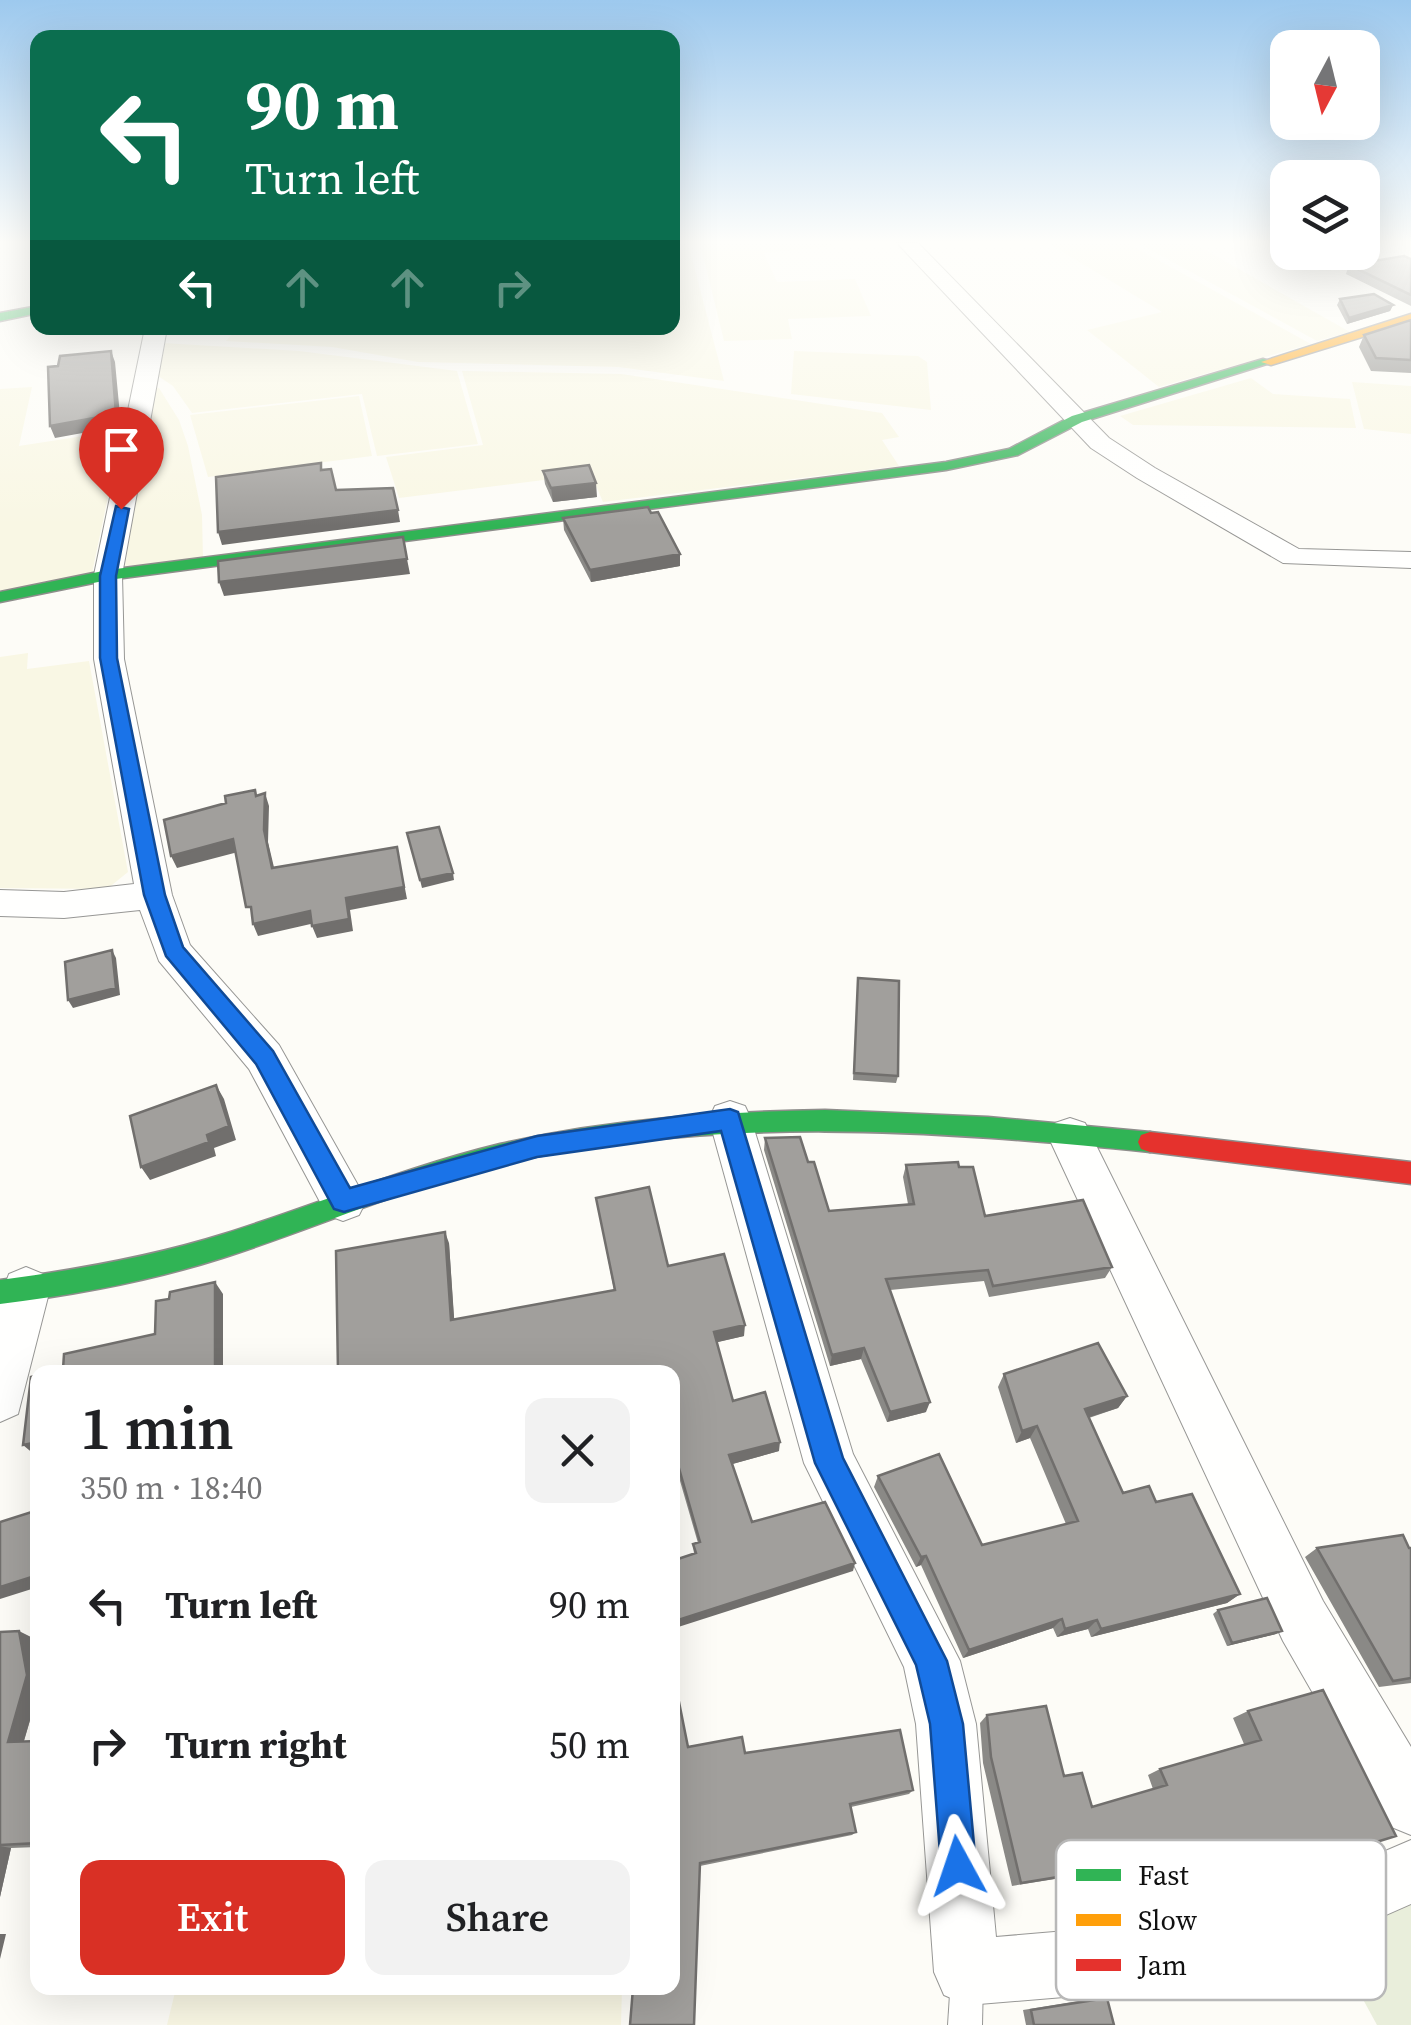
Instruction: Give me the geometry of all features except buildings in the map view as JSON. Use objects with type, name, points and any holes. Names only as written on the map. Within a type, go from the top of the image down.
[{"type":"street","points":[[154,338],[108,576],[109,658],[154,895],[173,951],[264,1058],[344,1201]]},
{"type":"street","points":[[999,338],[1100,444],[1293,557],[1411,560]]},
{"type":"street","points":[[0,597],[108,576],[946,466],[1013,452],[1077,419],[1347,338]]},
{"type":"street","points":[[0,903],[64,904],[154,895]]},
{"type":"street","points":[[730,1119],[830,1463],[931,1661],[946,1724],[966,1998],[1056,1982]]},
{"type":"street","points":[[0,1397],[13,1290],[146,1268],[344,1201],[537,1146],[730,1119],[905,1120],[1411,1173]]},
{"type":"street","points":[[1070,1136],[1303,1621],[1411,1804]]},
{"type":"street","points":[[1386,1883],[1411,1872]]},
{"type":"shaded area","points":[[229,338],[713,338],[724,381],[618,367],[418,362],[332,347],[226,341]]},
{"type":"shaded area","points":[[723,338],[792,339],[724,341]]},
{"type":"shaded area","points":[[1096,338],[1299,338],[1311,344],[1159,387]]},
{"type":"shaded area","points":[[162,343],[299,351],[457,371],[478,444],[377,456],[362,394],[192,413],[173,386],[155,374]]},
{"type":"shaded area","points":[[794,351],[918,356],[927,362],[931,410],[791,394]]},
{"type":"shaded area","points":[[462,371],[621,374],[882,413],[899,437],[882,440],[899,466],[603,502],[591,474],[399,498],[386,457],[483,445]]},
{"type":"shaded area","points":[[1251,378],[1273,394],[1350,399],[1356,428],[1133,425],[1120,416]]},
{"type":"shaded area","points":[[1352,382],[1411,386],[1411,434],[1364,429]]},
{"type":"shaded area","points":[[32,387],[19,446],[122,430],[92,573],[0,593],[0,389]]},
{"type":"shaded area","points":[[154,387],[159,388],[179,420],[188,446],[202,515],[203,559],[125,566]]},
{"type":"shaded area","points":[[359,396],[372,456],[208,477],[190,415]]},
{"type":"shaded area","points":[[28,653],[27,669],[89,661],[128,872],[107,889],[0,888],[0,657]]},
{"type":"shaded area","points":[[174,1995],[622,1995],[621,2025],[167,2025]]},
{"type":"green space","points":[[1411,1900],[1411,2025],[1377,2025],[1363,2000],[1386,2000],[1386,1911]]},
{"type":"traffic: fast","points":[[0,597],[108,575],[946,466],[1013,452],[1077,419],[1267,362]]},
{"type":"traffic: fast","points":[[0,1292],[84,1280],[167,1262],[467,1163],[582,1138],[663,1128],[825,1120],[988,1127],[1150,1142]]},
{"type":"traffic: slow","points":[[1267,362],[1347,338]]},
{"type":"traffic: jam","points":[[1150,1142],[1411,1173]]},
{"type":"route","points":[[121,509],[108,576],[109,658],[154,895],[173,951],[264,1058],[344,1201],[537,1146],[730,1119],[830,1463],[931,1661],[946,1724],[958,1866]]}]
